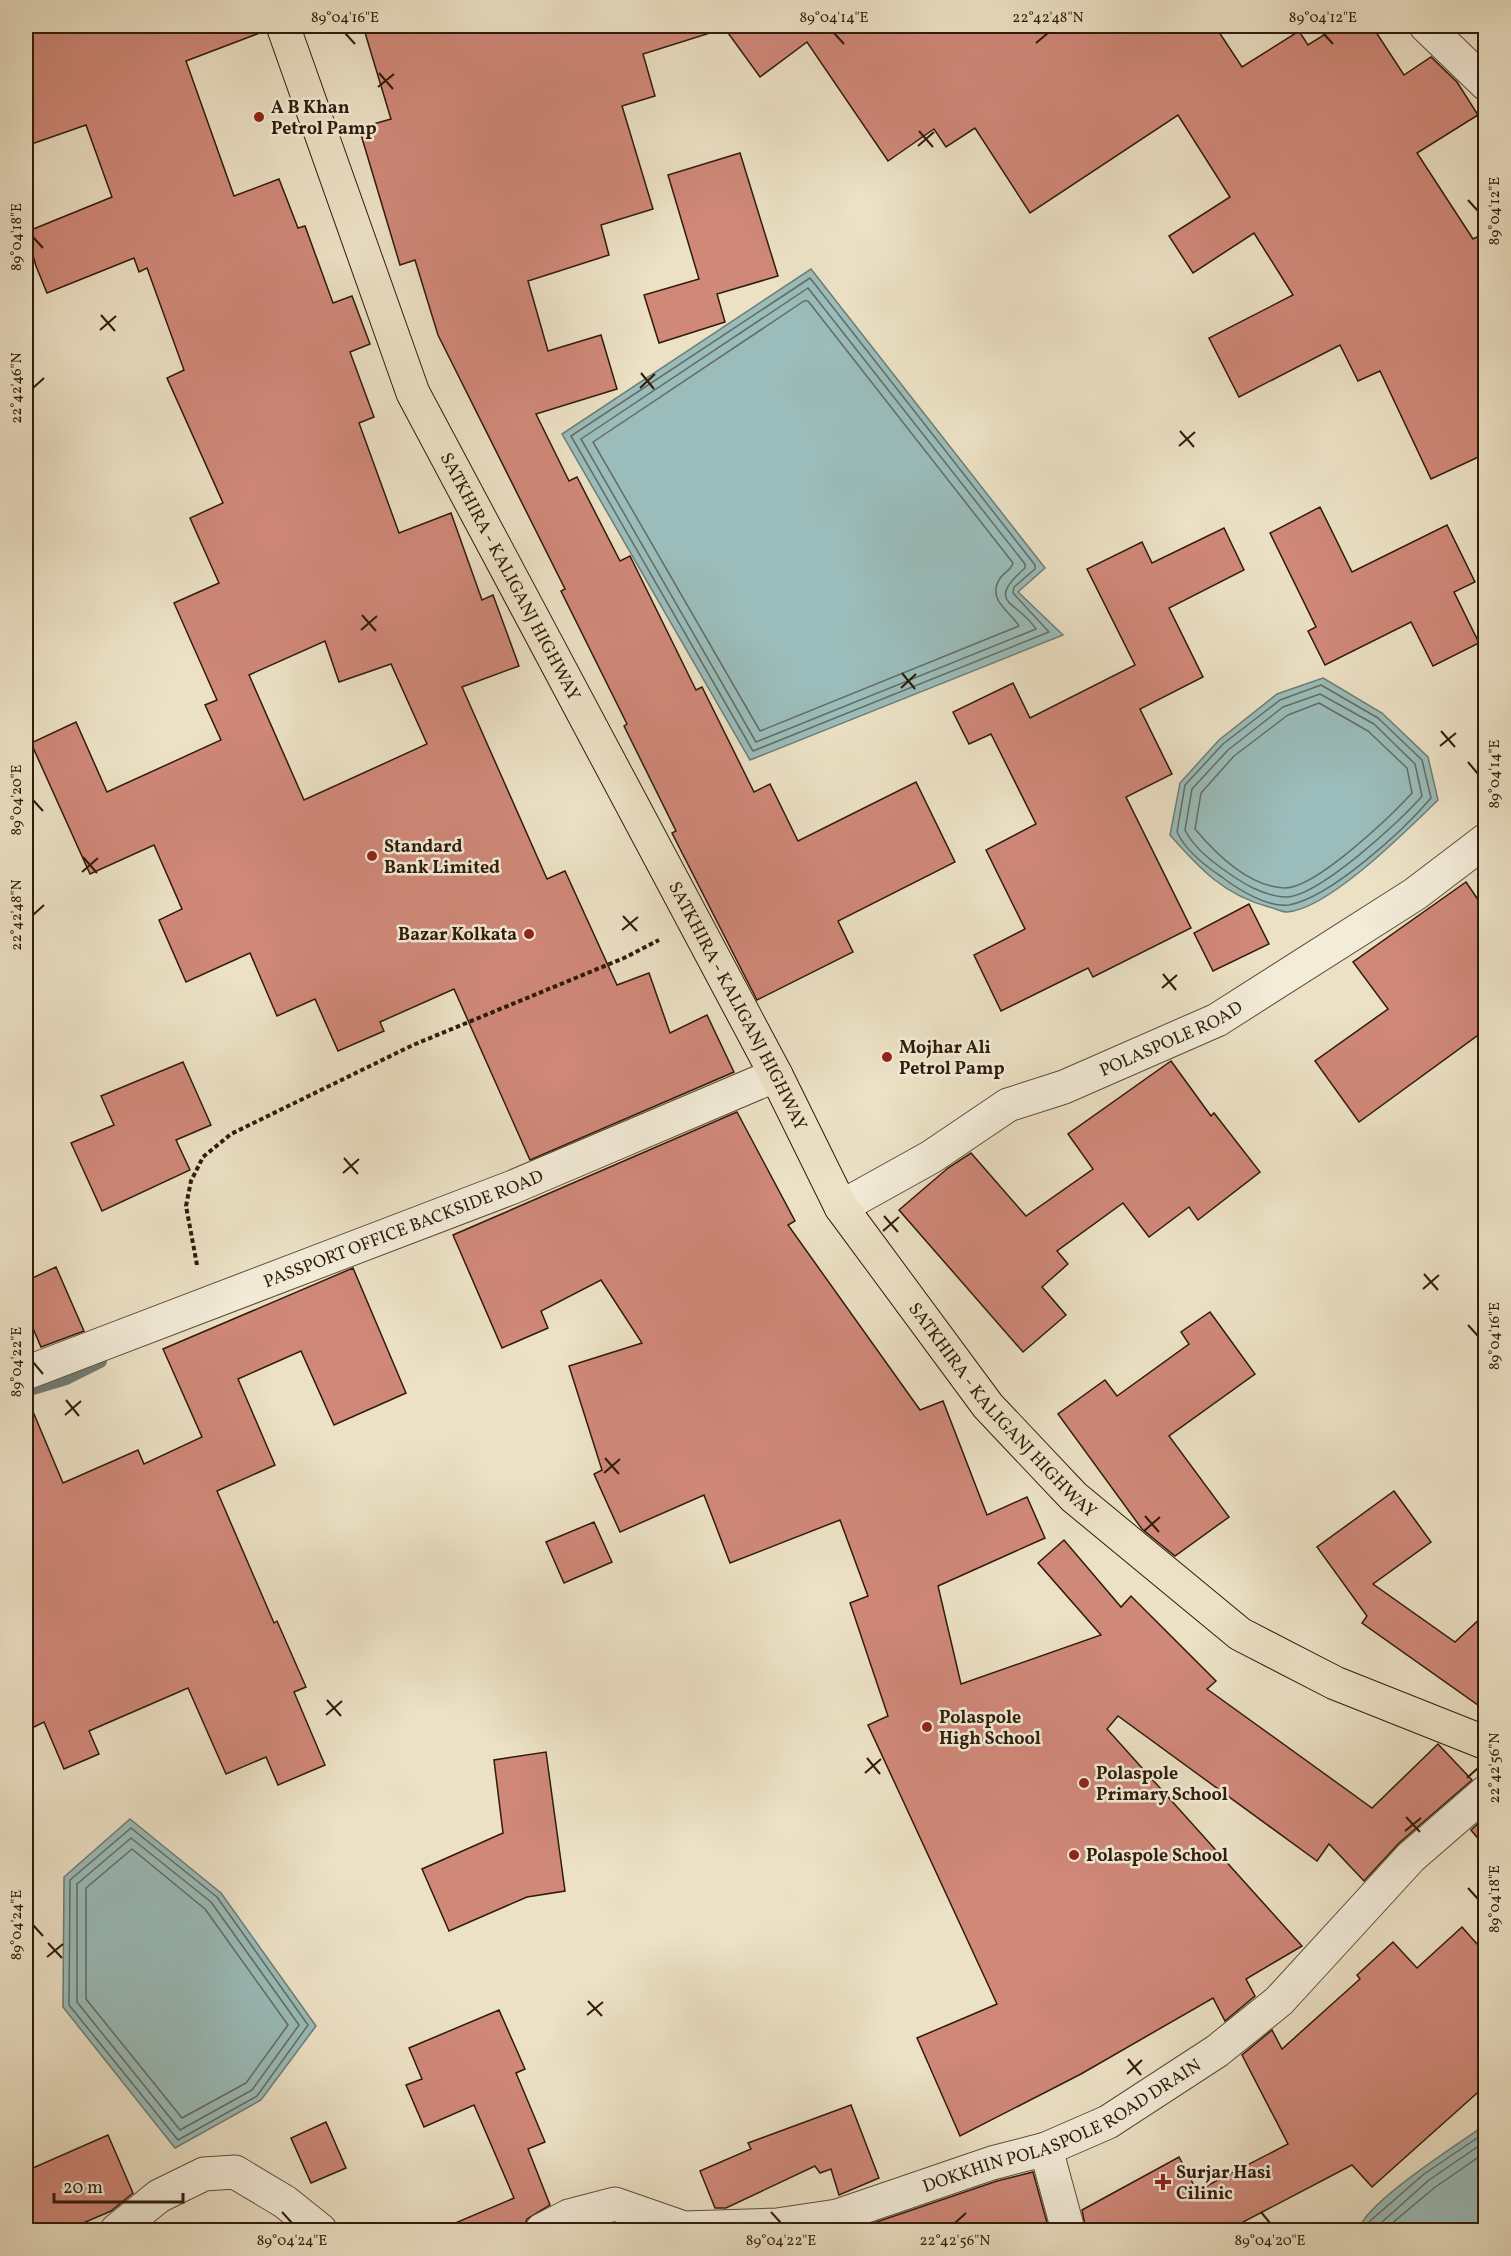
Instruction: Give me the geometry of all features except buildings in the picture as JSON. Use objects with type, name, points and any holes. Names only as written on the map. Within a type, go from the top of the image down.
[{"type":"highway","name":"SATKHIRA - KALIGANJ HIGHWAY","points":[[283,26],[413,393],[776,1075],[841,1207],[988,1406],[1074,1497],[1240,1634],[1335,1683],[1485,1743]]},
{"type":"street","points":[[1426,26],[1485,84]]},
{"type":"street","name":"POLASPOLE ROAD","points":[[841,1207],[931,1158],[1008,1105],[1064,1087],[1217,1020],[1416,894],[1485,840]]},
{"type":"street","name":"PASSPORT OFFICE BACKSIDE ROAD","points":[[26,1373],[513,1187],[776,1075]]},
{"type":"street","name":"DOKKHIN POLASPOLE ROAD DRAIN","points":[[542,2230],[569,2216],[615,2204],[684,2228],[777,2225],[837,2216],[992,2163],[1046,2149],[1108,2122],[1217,2051],[1270,2008],[1411,1857],[1485,1792]]},
{"type":"street","points":[[1046,2149],[1068,2230]]},
{"type":"street","points":[[117,2230],[159,2196],[204,2174],[235,2172],[285,2202],[320,2230]]},
{"type":"path","points":[[207,1304],[190,1235],[186,1206],[191,1181],[203,1157],[231,1134],[413,1045],[624,958],[695,921]]},
{"type":"water","points":[[811,269],[1045,568],[1018,592],[1063,635],[750,760],[562,434]]},
{"type":"water","points":[[1323,678],[1382,713],[1428,757],[1438,800],[1388,848],[1345,883],[1304,908],[1285,912],[1253,902],[1226,888],[1203,870],[1170,835],[1180,783],[1219,740],[1277,694]]},
{"type":"water","points":[[130,1819],[221,1893],[316,2026],[261,2100],[175,2148],[63,2007],[64,1877]]},
{"type":"water","points":[[1485,2125],[1485,2230],[1359,2230],[1377,2205],[1394,2190]]},
{"type":"waterway","points":[[26,1390],[66,1378],[100,1361]]},
{"type":"place","name":"A B Khan Petrol Pamp","points":[[259,117]]},
{"type":"place","name":"Standard Bank Limited","points":[[372,856]]},
{"type":"place","name":"Bazar Kolkata","points":[[529,934]]},
{"type":"place","name":"Mojhar Ali Petrol Pamp","points":[[887,1057]]},
{"type":"place","name":"Polaspole High School","points":[[927,1727]]},
{"type":"place","name":"Polaspole Primary School","points":[[1084,1783]]},
{"type":"place","name":"Polaspole School","points":[[1074,1855]]},
{"type":"place","name":"Surjar Hasi Cilinic","points":[[1163,2182]]}]
